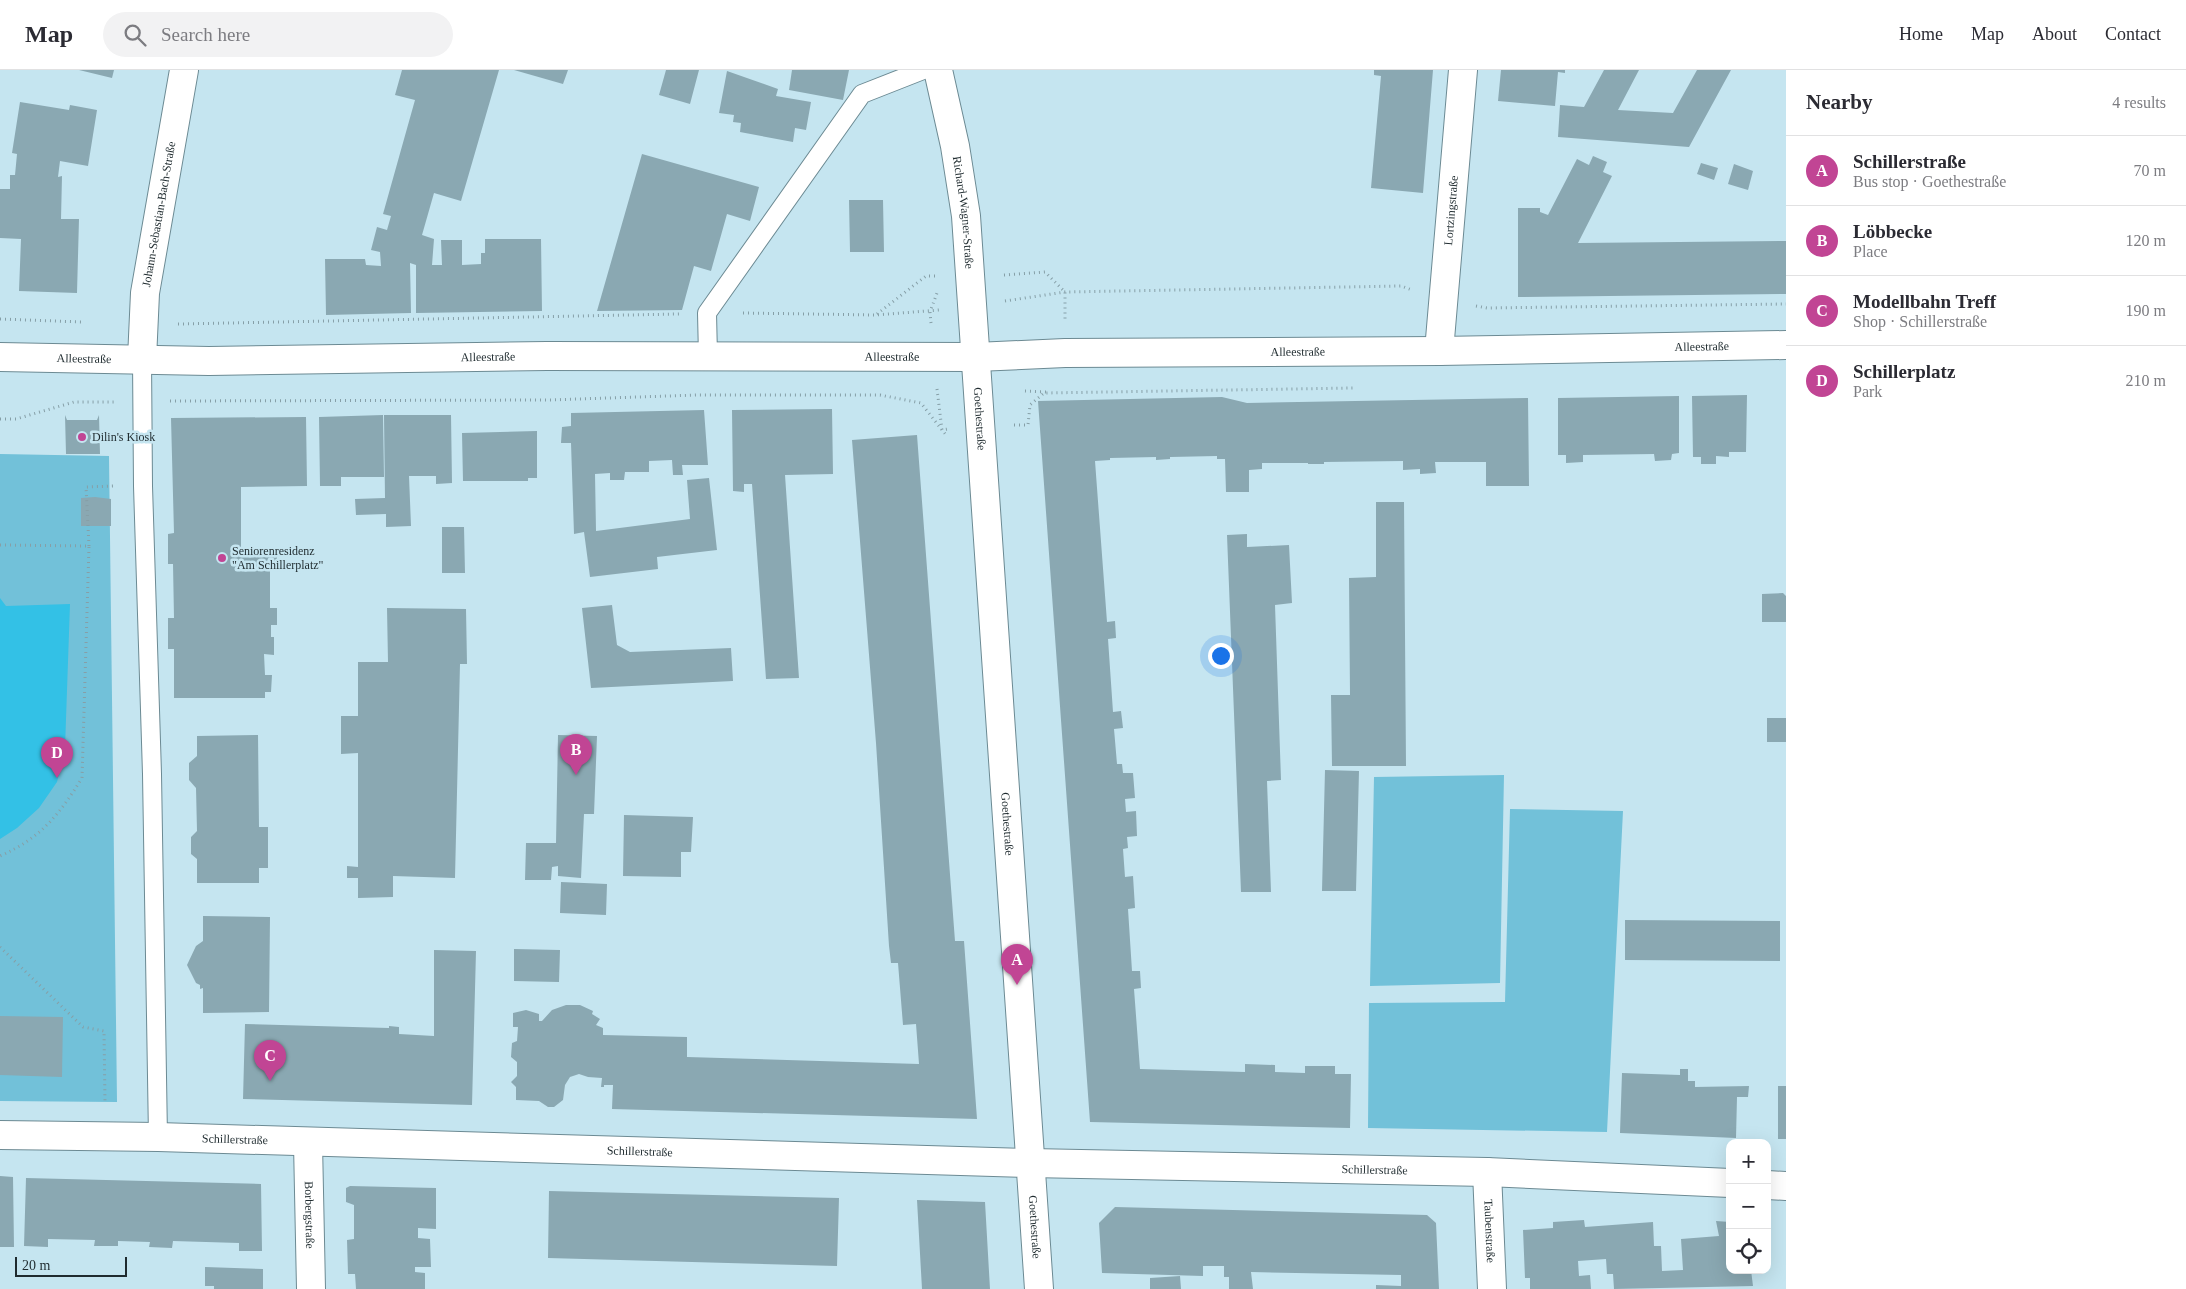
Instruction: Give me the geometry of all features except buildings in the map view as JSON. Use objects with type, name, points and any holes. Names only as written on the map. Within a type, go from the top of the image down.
[{"type":"main road","name":"Johann-Sebastian-Bach-Straße","points":[[142,359],[145,293],[184,70]]},
{"type":"main road","name":"Richard-Wagner-Straße","points":[[938,70],[955,146],[966,216],[976,357]]},
{"type":"main road","name":"Lortzingstraße","points":[[1439,351],[1463,70]]},
{"type":"main road","name":"Alleestraße","points":[[0,356],[219,361],[547,356],[976,357],[1066,353],[1439,351],[1786,345]]},
{"type":"main road","name":"Goethestraße","points":[[976,357],[1039,1289]]},
{"type":"main road","name":"Schillerstraße","points":[[0,1135],[158,1137],[308,1143],[1030,1163],[1487,1172],[1726,1183]]},
{"type":"main road","name":"Borbergstraße","points":[[308,1143],[311,1289]]},
{"type":"main road","name":"Taubenstraße","points":[[1487,1172],[1492,1289]]},
{"type":"main road","points":[[1771,1185],[1786,1186]]},
{"type":"lane","points":[[708,356],[706,313],[862,94],[923,70]]},
{"type":"lane","points":[[142,359],[143,486],[152,774],[158,1137]]},
{"type":"path","points":[[144,325],[706,313],[876,315]]},
{"type":"path","points":[[0,319],[86,322]]},
{"type":"path","points":[[0,418],[16,419],[74,402],[539,400],[697,395],[880,395],[921,403],[942,430],[1028,425],[1030,405],[1044,393],[1065,393]]},
{"type":"path","points":[[0,856],[23,846],[44,828],[65,805],[82,778],[89,546],[86,487],[143,486]]},
{"type":"path","points":[[0,545],[89,546]]},
{"type":"path","points":[[0,947],[83,1027],[104,1031],[106,1137]]},
{"type":"shaded area","points":[[0,454],[109,456],[117,1102],[0,1101]]},
{"type":"shaded area","points":[[0,598],[6,606],[70,604],[65,748],[57,782],[39,808],[17,828],[0,839]]},
{"type":"shaded area","points":[[1504,775],[1500,983],[1370,986],[1374,777]]},
{"type":"shaded area","points":[[1510,809],[1623,811],[1607,1132],[1368,1128],[1369,1003],[1505,1002]]},
{"type":"place","name":"Dilin's Kiosk","points":[[82,437]]},
{"type":"place","name":"Seniorenresidenz \"Am Schillerplatz\"","points":[[222,558]]},
{"type":"place","name":"Löbbecke","points":[[576,775]]},
{"type":"place","name":"Schillerplatz","points":[[57,778]]},
{"type":"place","name":"Schillerstraße","points":[[1017,985]]},
{"type":"place","name":"Modellbahn Treff","points":[[270,1081]]}]
